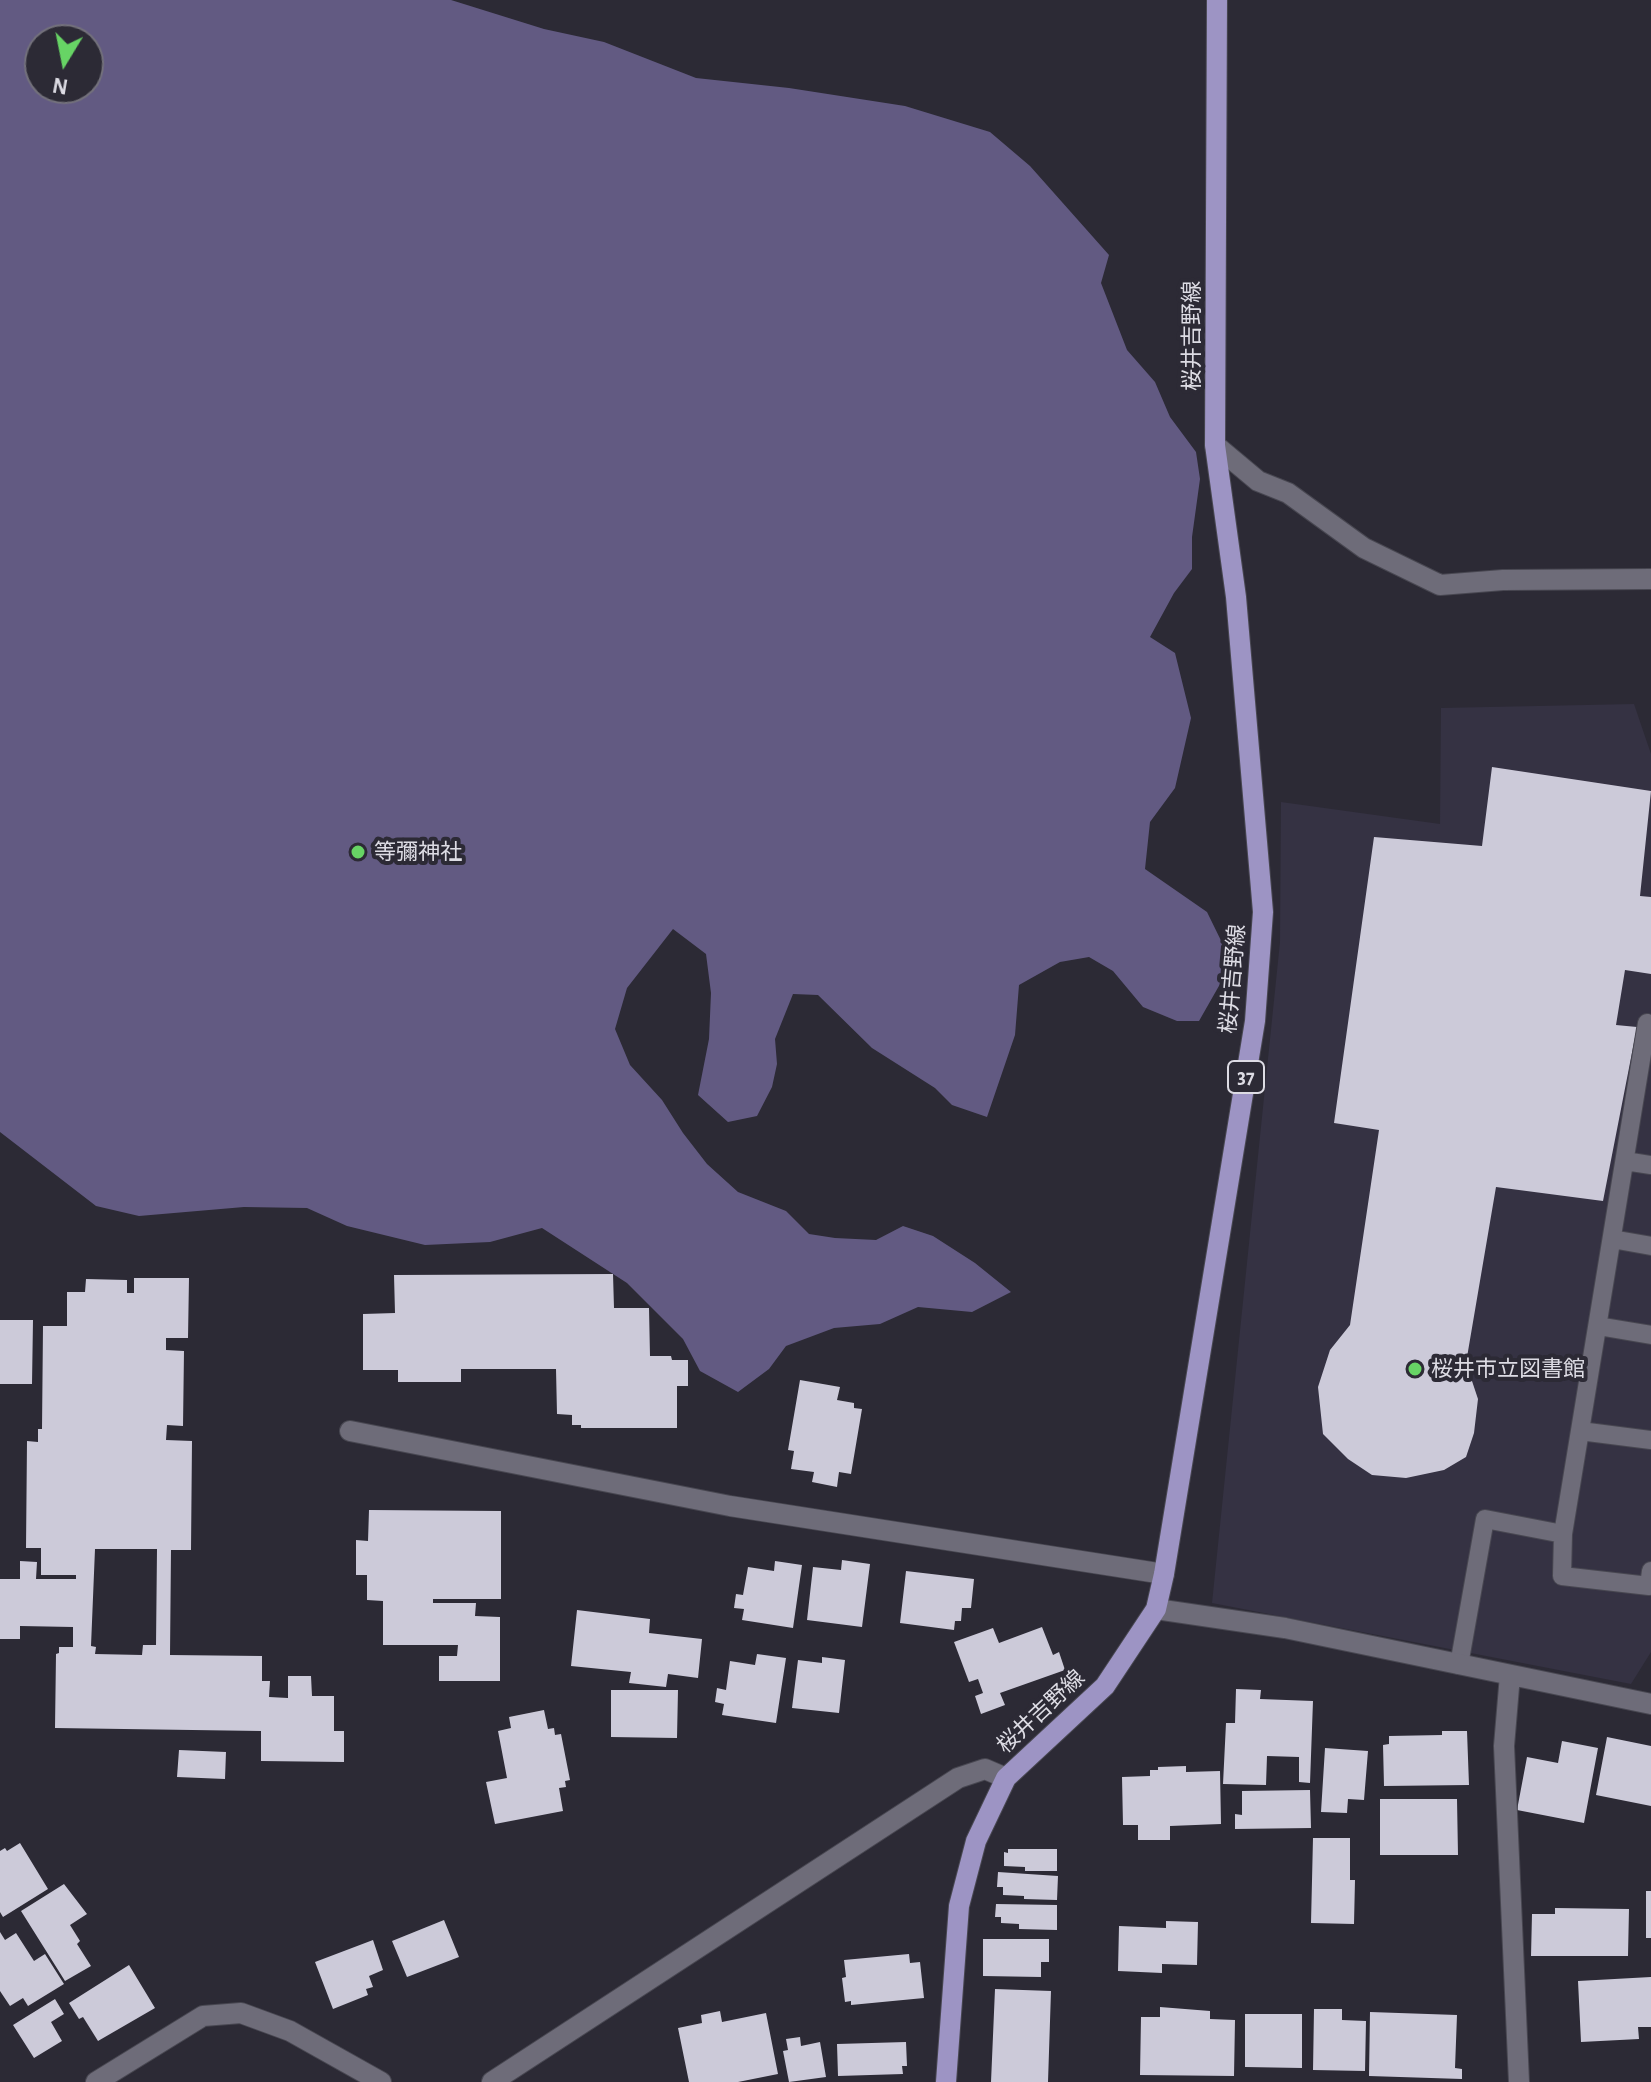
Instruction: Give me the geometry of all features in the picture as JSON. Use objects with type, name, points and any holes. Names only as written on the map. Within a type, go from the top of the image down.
[{"type":"main road","name":"桜井吉野線","points":[[946,2082],[959,1906],[976,1841],[1006,1778],[1105,1686],[1156,1609],[1255,1021],[1263,912],[1236,597],[1215,445],[1217,0]]},
{"type":"street","points":[[1215,445],[1258,481],[1288,493],[1364,548],[1440,585],[1503,580],[1651,579]]},
{"type":"street","points":[[350,1431],[730,1506],[1164,1574]]},
{"type":"street","points":[[1156,1609],[1285,1628],[1651,1704]]},
{"type":"street","points":[[1510,1675],[1504,1746],[1519,2082]]},
{"type":"street","points":[[492,2082],[958,1778],[985,1769],[1006,1778]]},
{"type":"street","points":[[96,2082],[203,2016],[241,2013],[290,2031],[381,2082]]},
{"type":"lane","points":[[1647,1023],[1563,1534],[1562,1576],[1649,1586],[1651,1571]]},
{"type":"lane","points":[[1625,1161],[1651,1165]]},
{"type":"lane","points":[[1612,1239],[1651,1246]]},
{"type":"lane","points":[[1598,1326],[1651,1335]]},
{"type":"lane","points":[[1580,1431],[1651,1440]]},
{"type":"lane","points":[[1459,1665],[1485,1519],[1563,1534]]},
{"type":"shaded area","points":[[0,0],[451,0],[544,29],[604,42],[696,78],[789,88],[905,106],[990,132],[1030,166],[1109,255],[1101,283],[1127,350],[1155,382],[1170,417],[1196,452],[1200,479],[1192,537],[1192,569],[1174,593],[1150,637],[1175,653],[1191,718],[1175,788],[1150,822],[1145,869],[1207,912],[1232,963],[1199,1021],[1177,1021],[1143,1007],[1113,971],[1089,957],[1060,962],[1019,985],[1015,1035],[987,1117],[952,1105],[935,1088],[872,1048],[818,995],[793,994],[775,1039],[777,1064],[772,1087],[757,1116],[728,1122],[698,1095],[709,1039],[711,993],[706,954],[673,929],[627,988],[615,1029],[630,1065],[662,1100],[707,1164],[738,1192],[786,1211],[809,1234],[876,1240],[903,1226],[933,1236],[975,1263],[1011,1292],[972,1312],[918,1307],[880,1324],[834,1328],[786,1346],[769,1369],[738,1392],[700,1371],[683,1339],[627,1283],[542,1228],[490,1242],[425,1245],[347,1226],[307,1208],[244,1207],[139,1216],[96,1206],[0,1132]]},
{"type":"shaded area","name":"桜井市立図書館","points":[[1634,704],[1651,754],[1651,1652],[1631,1684],[1212,1603],[1280,942],[1281,802],[1440,824],[1441,708]]},
{"type":"building","points":[[1492,767],[1651,791],[1640,896],[1651,897],[1651,974],[1625,970],[1616,1025],[1637,1027],[1603,1201],[1496,1187],[1466,1363],[1478,1399],[1474,1433],[1466,1457],[1444,1470],[1406,1478],[1372,1475],[1348,1459],[1323,1434],[1318,1387],[1330,1350],[1350,1325],[1379,1130],[1334,1123],[1374,837],[1482,846]]},
{"type":"building","points":[[613,1274],[614,1308],[649,1308],[650,1356],[688,1360],[688,1386],[677,1386],[677,1428],[581,1428],[581,1425],[572,1425],[572,1415],[557,1414],[556,1369],[461,1369],[461,1382],[398,1382],[398,1370],[363,1370],[363,1314],[395,1313],[394,1275]]},
{"type":"building","points":[[134,1278],[189,1278],[188,1338],[166,1338],[166,1350],[184,1351],[183,1426],[167,1425],[166,1440],[192,1441],[191,1550],[171,1550],[170,1655],[262,1656],[262,1681],[270,1681],[269,1697],[288,1698],[288,1676],[311,1676],[312,1696],[334,1696],[334,1731],[344,1731],[344,1762],[261,1761],[261,1731],[55,1728],[56,1654],[59,1647],[73,1647],[73,1627],[20,1626],[20,1639],[0,1639],[0,1579],[20,1579],[20,1561],[37,1562],[36,1579],[76,1579],[76,1575],[41,1575],[41,1548],[26,1548],[27,1441],[38,1442],[38,1429],[42,1429],[43,1326],[67,1326],[67,1292],[85,1292],[86,1279],[127,1280],[127,1293],[134,1293]],"holes":[[[95,1549],[157,1549],[156,1645],[143,1645],[142,1655],[95,1654],[96,1647],[91,1646]]]},
{"type":"building","points":[[0,1320],[33,1320],[32,1384],[0,1384]]},
{"type":"building","points":[[800,1380],[840,1387],[837,1400],[854,1403],[854,1408],[862,1409],[851,1474],[839,1472],[837,1487],[812,1482],[814,1472],[791,1469],[794,1451],[788,1450]]},
{"type":"building","points":[[369,1510],[501,1511],[501,1599],[433,1599],[433,1603],[476,1603],[475,1616],[500,1617],[500,1681],[439,1681],[439,1656],[457,1656],[458,1645],[383,1645],[383,1601],[367,1600],[367,1575],[356,1575],[356,1540],[368,1541]]},
{"type":"building","points":[[842,1560],[870,1564],[862,1627],[807,1620],[813,1567],[841,1570]]},
{"type":"building","points":[[775,1561],[802,1565],[793,1628],[742,1620],[744,1609],[734,1608],[736,1594],[743,1595],[748,1567],[774,1571]]},
{"type":"building","points":[[906,1571],[974,1579],[971,1608],[962,1608],[961,1621],[955,1621],[954,1630],[900,1623]]},
{"type":"building","points":[[577,1610],[650,1619],[649,1633],[702,1639],[698,1678],[668,1674],[666,1687],[629,1683],[631,1672],[571,1666]]},
{"type":"building","points":[[1042,1627],[1053,1655],[1059,1652],[1065,1670],[1000,1693],[1005,1705],[981,1714],[975,1696],[983,1693],[978,1679],[969,1682],[954,1642],[993,1628],[999,1643]]},
{"type":"building","points":[[757,1654],[786,1658],[776,1723],[722,1715],[724,1704],[715,1702],[717,1688],[726,1690],[730,1661],[755,1665]]},
{"type":"building","points":[[822,1657],[845,1660],[839,1713],[792,1708],[798,1660],[822,1663]]},
{"type":"building","points":[[1236,1689],[1261,1690],[1260,1699],[1313,1701],[1310,1783],[1299,1782],[1299,1757],[1267,1756],[1266,1785],[1223,1784],[1226,1723],[1235,1723]]},
{"type":"building","points":[[611,1690],[678,1690],[677,1738],[611,1737]]},
{"type":"building","points":[[544,1710],[548,1729],[554,1728],[555,1735],[561,1734],[570,1780],[565,1781],[566,1787],[559,1788],[563,1811],[495,1824],[486,1782],[507,1778],[498,1731],[511,1728],[509,1717]]},
{"type":"building","points":[[1442,1731],[1467,1731],[1469,1785],[1384,1786],[1383,1745],[1389,1744],[1389,1736],[1442,1735]]},
{"type":"building","points":[[1607,1737],[1651,1746],[1651,1806],[1596,1795]]},
{"type":"building","points":[[1562,1741],[1598,1748],[1584,1823],[1517,1810],[1527,1757],[1558,1763]]},
{"type":"building","points":[[1325,1748],[1368,1751],[1364,1800],[1348,1799],[1347,1813],[1321,1812]]},
{"type":"building","points":[[179,1750],[226,1752],[225,1779],[177,1777]]},
{"type":"building","points":[[1186,1766],[1186,1772],[1220,1771],[1221,1824],[1170,1826],[1170,1840],[1138,1840],[1138,1825],[1123,1825],[1122,1777],[1150,1776],[1150,1770],[1158,1770],[1158,1767]]},
{"type":"building","points":[[1310,1790],[1311,1828],[1235,1829],[1235,1814],[1242,1815],[1242,1791]]},
{"type":"building","points":[[1380,1799],[1457,1799],[1458,1855],[1380,1855]]},
{"type":"building","points":[[1313,1838],[1350,1838],[1350,1880],[1355,1880],[1354,1924],[1311,1923]]},
{"type":"building","points":[[20,1843],[48,1889],[3,1917],[0,1912],[0,1851],[5,1848],[7,1851]]},
{"type":"building","points":[[1008,1849],[1057,1849],[1057,1871],[1025,1871],[1025,1867],[1004,1866],[1004,1852],[1008,1853]]},
{"type":"building","points":[[998,1872],[1058,1876],[1057,1900],[1003,1895],[1003,1887],[997,1887]]},
{"type":"building","points":[[64,1884],[87,1914],[70,1925],[80,1941],[77,1944],[91,1966],[65,1981],[21,1911]]},
{"type":"building","points":[[1646,1891],[1651,1891],[1651,1938],[1646,1938]]},
{"type":"building","points":[[996,1904],[1057,1905],[1057,1930],[1019,1929],[1019,1924],[1001,1923],[1001,1917],[995,1917]]},
{"type":"building","points":[[1555,1908],[1629,1909],[1628,1956],[1531,1956],[1532,1914],[1555,1914]]},
{"type":"building","points":[[444,1920],[459,1957],[407,1977],[392,1941]]},
{"type":"building","points":[[1166,1921],[1198,1922],[1197,1965],[1162,1964],[1162,1973],[1118,1971],[1119,1926],[1166,1928]]},
{"type":"building","points":[[0,1932],[5,1940],[16,1933],[34,1961],[45,1954],[64,1984],[28,2006],[23,1998],[10,2006],[0,1991]]},
{"type":"building","points":[[983,1939],[1049,1939],[1049,1962],[1041,1962],[1041,1977],[983,1976]]},
{"type":"building","points":[[373,1940],[383,1970],[369,1976],[373,1987],[366,1989],[368,1995],[333,2009],[315,1962]]},
{"type":"building","points":[[909,1954],[910,1963],[920,1962],[924,1998],[851,2005],[851,2001],[845,2002],[842,1978],[846,1977],[844,1960]]},
{"type":"building","points":[[129,1965],[155,2008],[98,2041],[83,2017],[79,2019],[69,2003]]},
{"type":"building","points":[[1651,1977],[1651,2027],[1638,2027],[1639,2039],[1581,2042],[1578,1981]]},
{"type":"building","points":[[995,1989],[1051,1991],[1048,2082],[991,2082]]},
{"type":"building","points":[[55,1999],[64,2014],[51,2022],[62,2041],[34,2058],[13,2025]]},
{"type":"building","points":[[1160,2007],[1210,2011],[1210,2019],[1235,2020],[1234,2076],[1140,2075],[1141,2017],[1160,2017]]},
{"type":"building","points":[[1314,2009],[1342,2009],[1342,2020],[1366,2021],[1365,2071],[1313,2070]]},
{"type":"building","points":[[720,2011],[722,2022],[766,2013],[778,2074],[738,2082],[689,2082],[678,2028],[702,2023],[701,2015]]},
{"type":"building","points":[[1370,2012],[1457,2015],[1455,2068],[1462,2069],[1462,2079],[1369,2076]]},
{"type":"building","points":[[1245,2014],[1302,2014],[1302,2068],[1245,2067]]},
{"type":"building","points":[[800,2037],[801,2046],[820,2042],[826,2077],[789,2082],[783,2051],[788,2050],[786,2039]]},
{"type":"building","points":[[906,2042],[907,2066],[902,2066],[903,2074],[838,2076],[837,2044]]},
{"type":"place","name":"等彌神社","points":[[358,852]]},
{"type":"place","name":"桜井市立図書館","points":[[1415,1369]]}]
